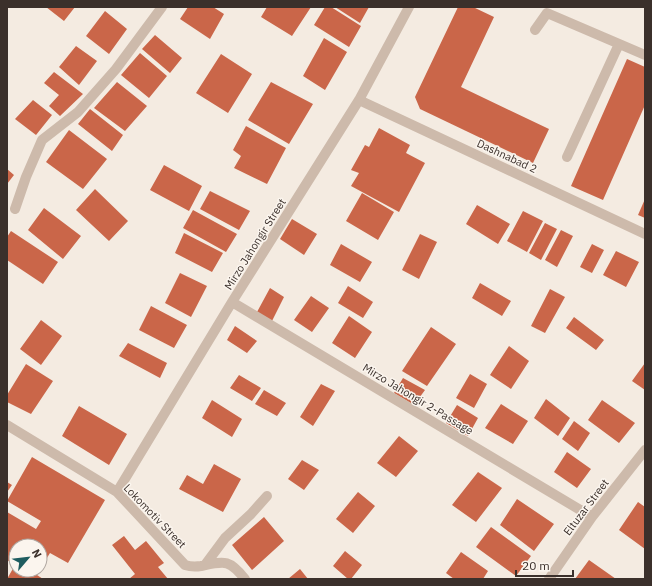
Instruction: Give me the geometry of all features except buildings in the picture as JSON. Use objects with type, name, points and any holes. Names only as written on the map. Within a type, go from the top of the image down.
[{"type":"street","points":[[15,209],[26,177],[42,140],[78,112],[116,69],[162,7]]},
{"type":"street","name":"Mirzo Jahongir Street","points":[[117,492],[232,302],[359,100],[409,7]]},
{"type":"street","points":[[535,30],[547,13],[645,55]]},
{"type":"street","points":[[567,157],[619,44]]},
{"type":"street","name":"Dashnabad 2","points":[[359,100],[645,234]]},
{"type":"street","name":"Mirzo Jahongir 2-Passage","points":[[232,302],[592,517]]},
{"type":"street","name":"Lokomotiv Street","points":[[7,425],[117,492],[185,565],[191,567],[224,562],[231,564],[245,579]]},
{"type":"street","name":"Eltuzar Street","points":[[550,579],[592,517],[645,450]]},
{"type":"street","points":[[205,565],[225,538],[252,514],[267,496]]}]
